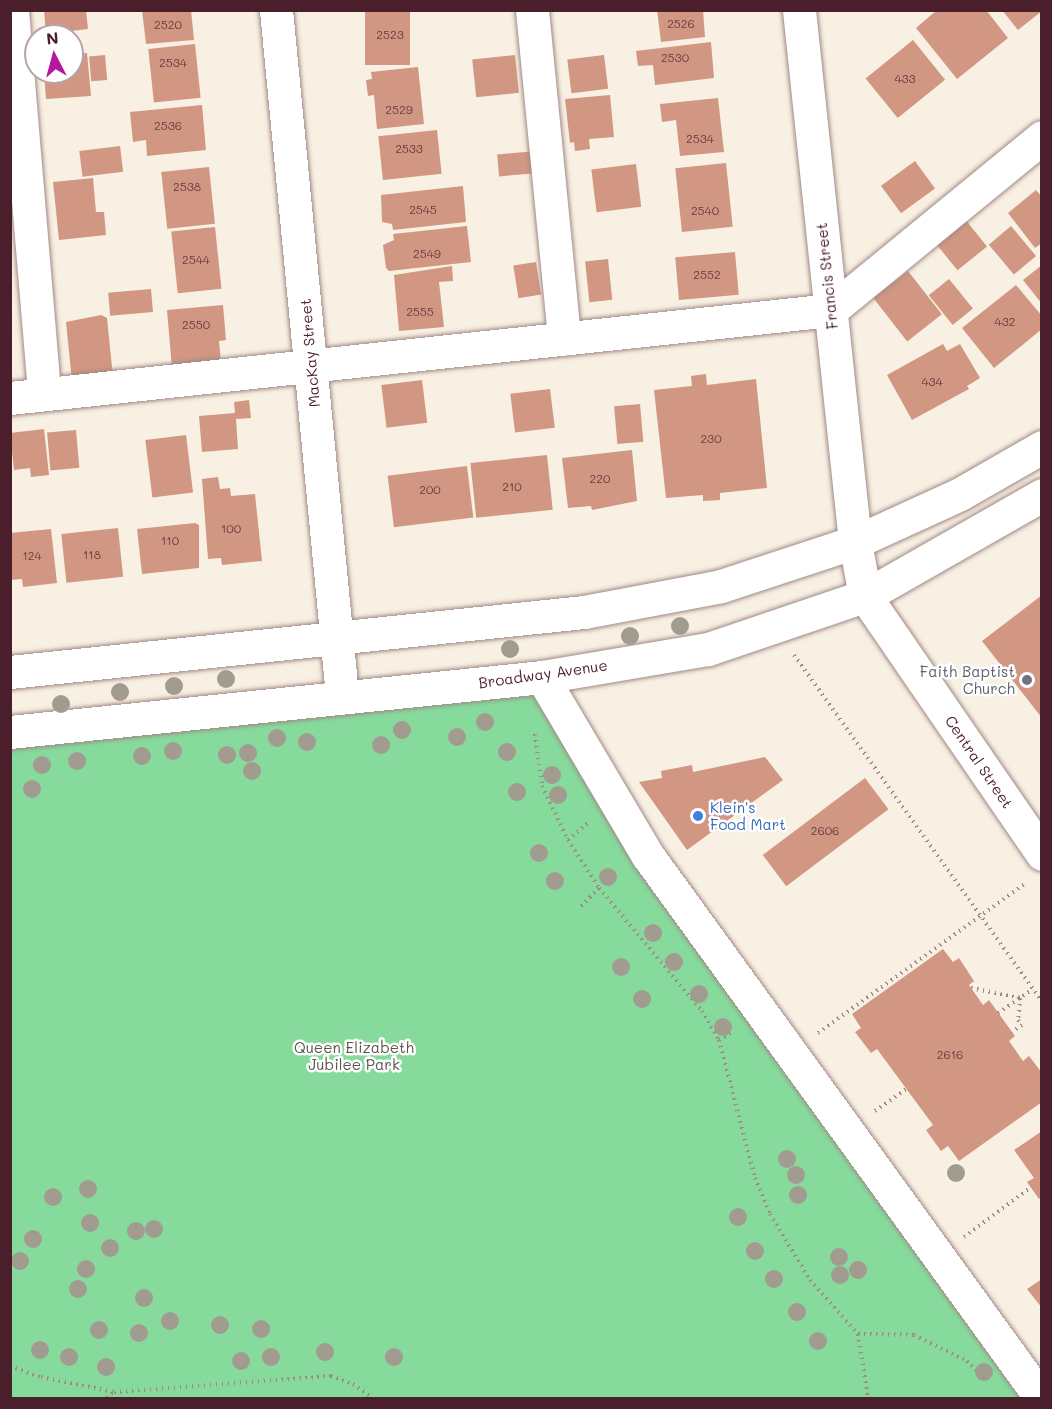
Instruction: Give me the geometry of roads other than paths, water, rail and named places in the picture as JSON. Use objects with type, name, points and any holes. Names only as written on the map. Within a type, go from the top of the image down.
[{"type":"street","points":[[12,10],[44,394]]},
{"type":"street","name":"MacKay Street","points":[[276,10],[312,365],[342,696]]},
{"type":"street","points":[[532,10],[564,338]]},
{"type":"street","name":"Francis Street","points":[[799,10],[855,542]]},
{"type":"street","points":[[10,398],[831,310],[1041,137]]},
{"type":"street","points":[[10,672],[336,639],[607,607],[721,586],[855,542],[960,494],[1041,447]]},
{"type":"street","name":"Broadway Avenue","points":[[10,732],[542,677],[708,649],[865,596],[1041,495]]},
{"type":"street","name":"Central Street","points":[[855,542],[865,596],[1037,851]]},
{"type":"street","points":[[542,677],[648,856],[1041,1398]]},
{"type":"place","name":"Faith Baptist Church","points":[[1027,680]]},
{"type":"place","name":"Klein's Food Mart","points":[[698,816]]},
{"type":"park label","name":"Queen Elizabeth Jubilee Park","points":[[354,1056]]}]
